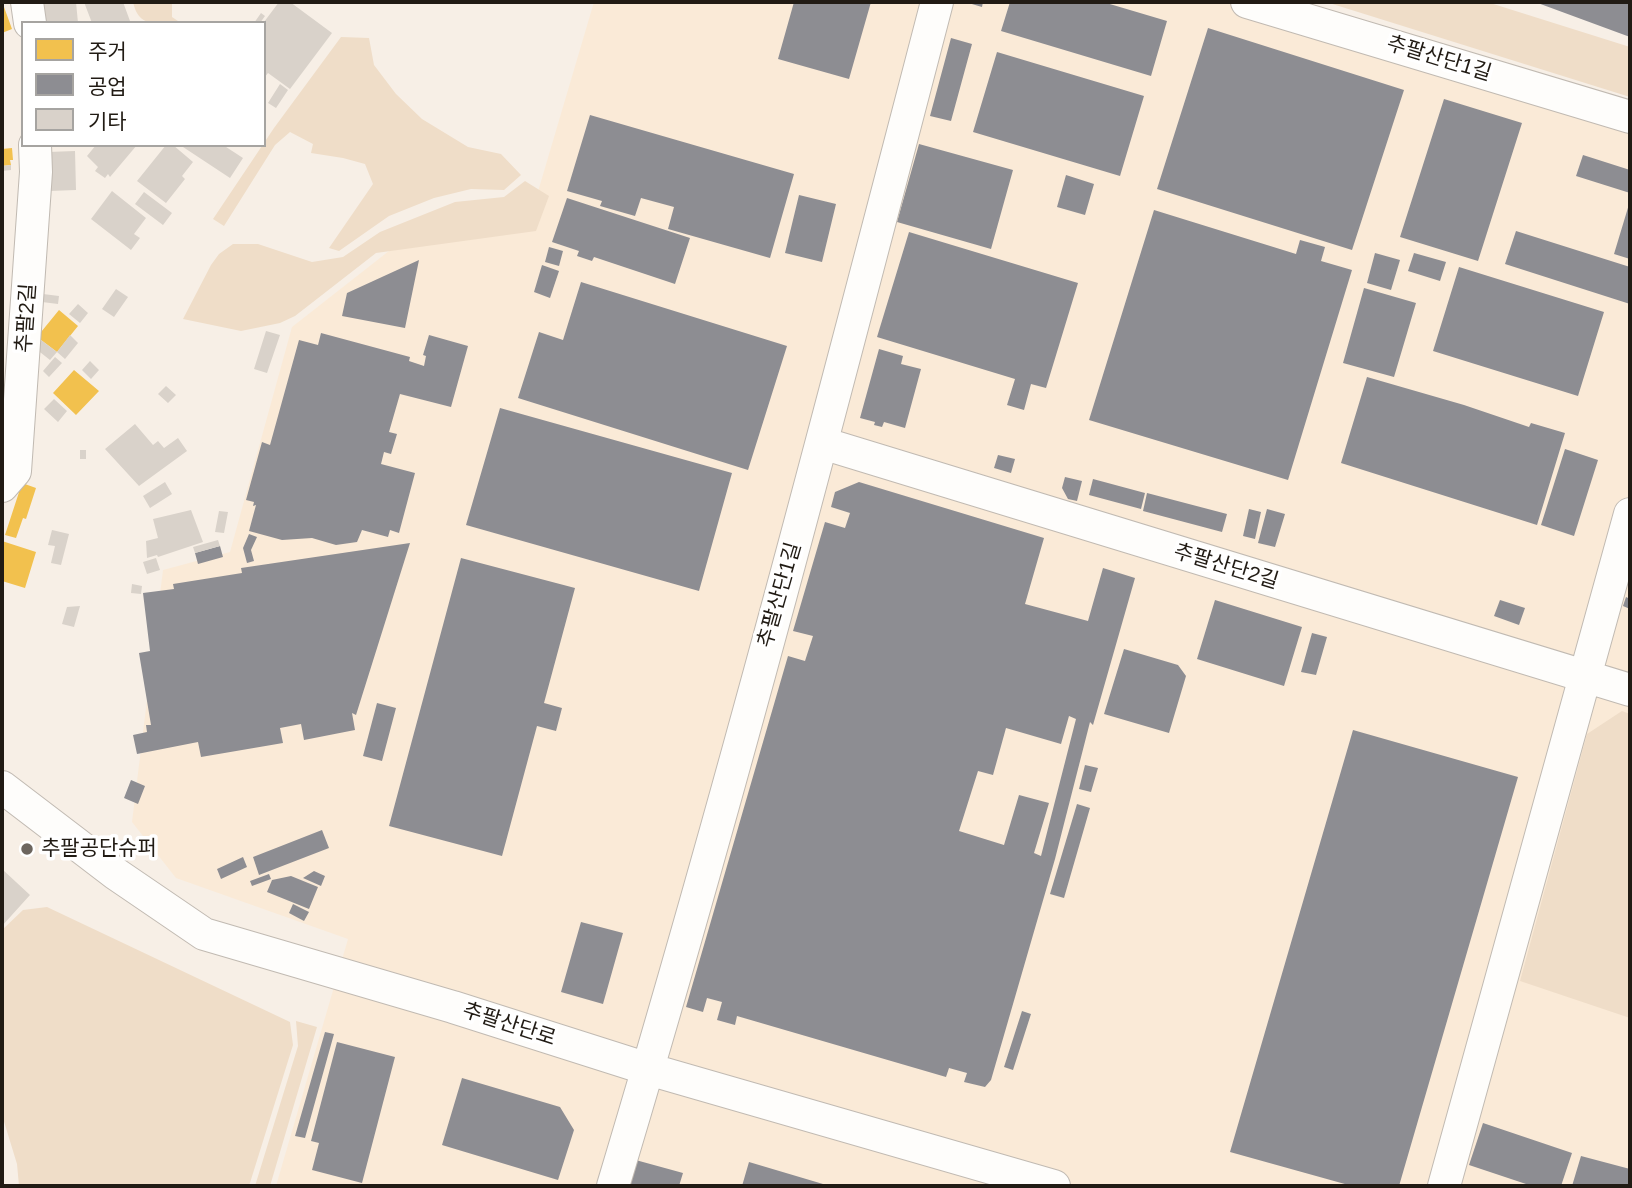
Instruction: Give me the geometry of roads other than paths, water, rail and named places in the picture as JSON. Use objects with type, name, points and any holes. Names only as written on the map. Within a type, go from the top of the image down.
[{"type":"street","points":[[27,2],[30,21]]},
{"type":"street","name":"추팔산단1길","points":[[613,1186],[822,443],[937,2]]},
{"type":"street","name":"추팔산단1길","points":[[1247,2],[1630,117]]},
{"type":"street","name":"추팔2길","points":[[2,486],[15,471],[36,172],[35,147]]},
{"type":"street","name":"추팔산단2길","points":[[822,443],[1630,690]]},
{"type":"street","points":[[1444,1186],[1630,514]]},
{"type":"street","name":"추팔산단로","points":[[2,787],[116,874],[204,934],[453,1007],[648,1069],[1054,1186]]},
{"type":"place","name":"추팔공단슈퍼","points":[[27,849]]}]
